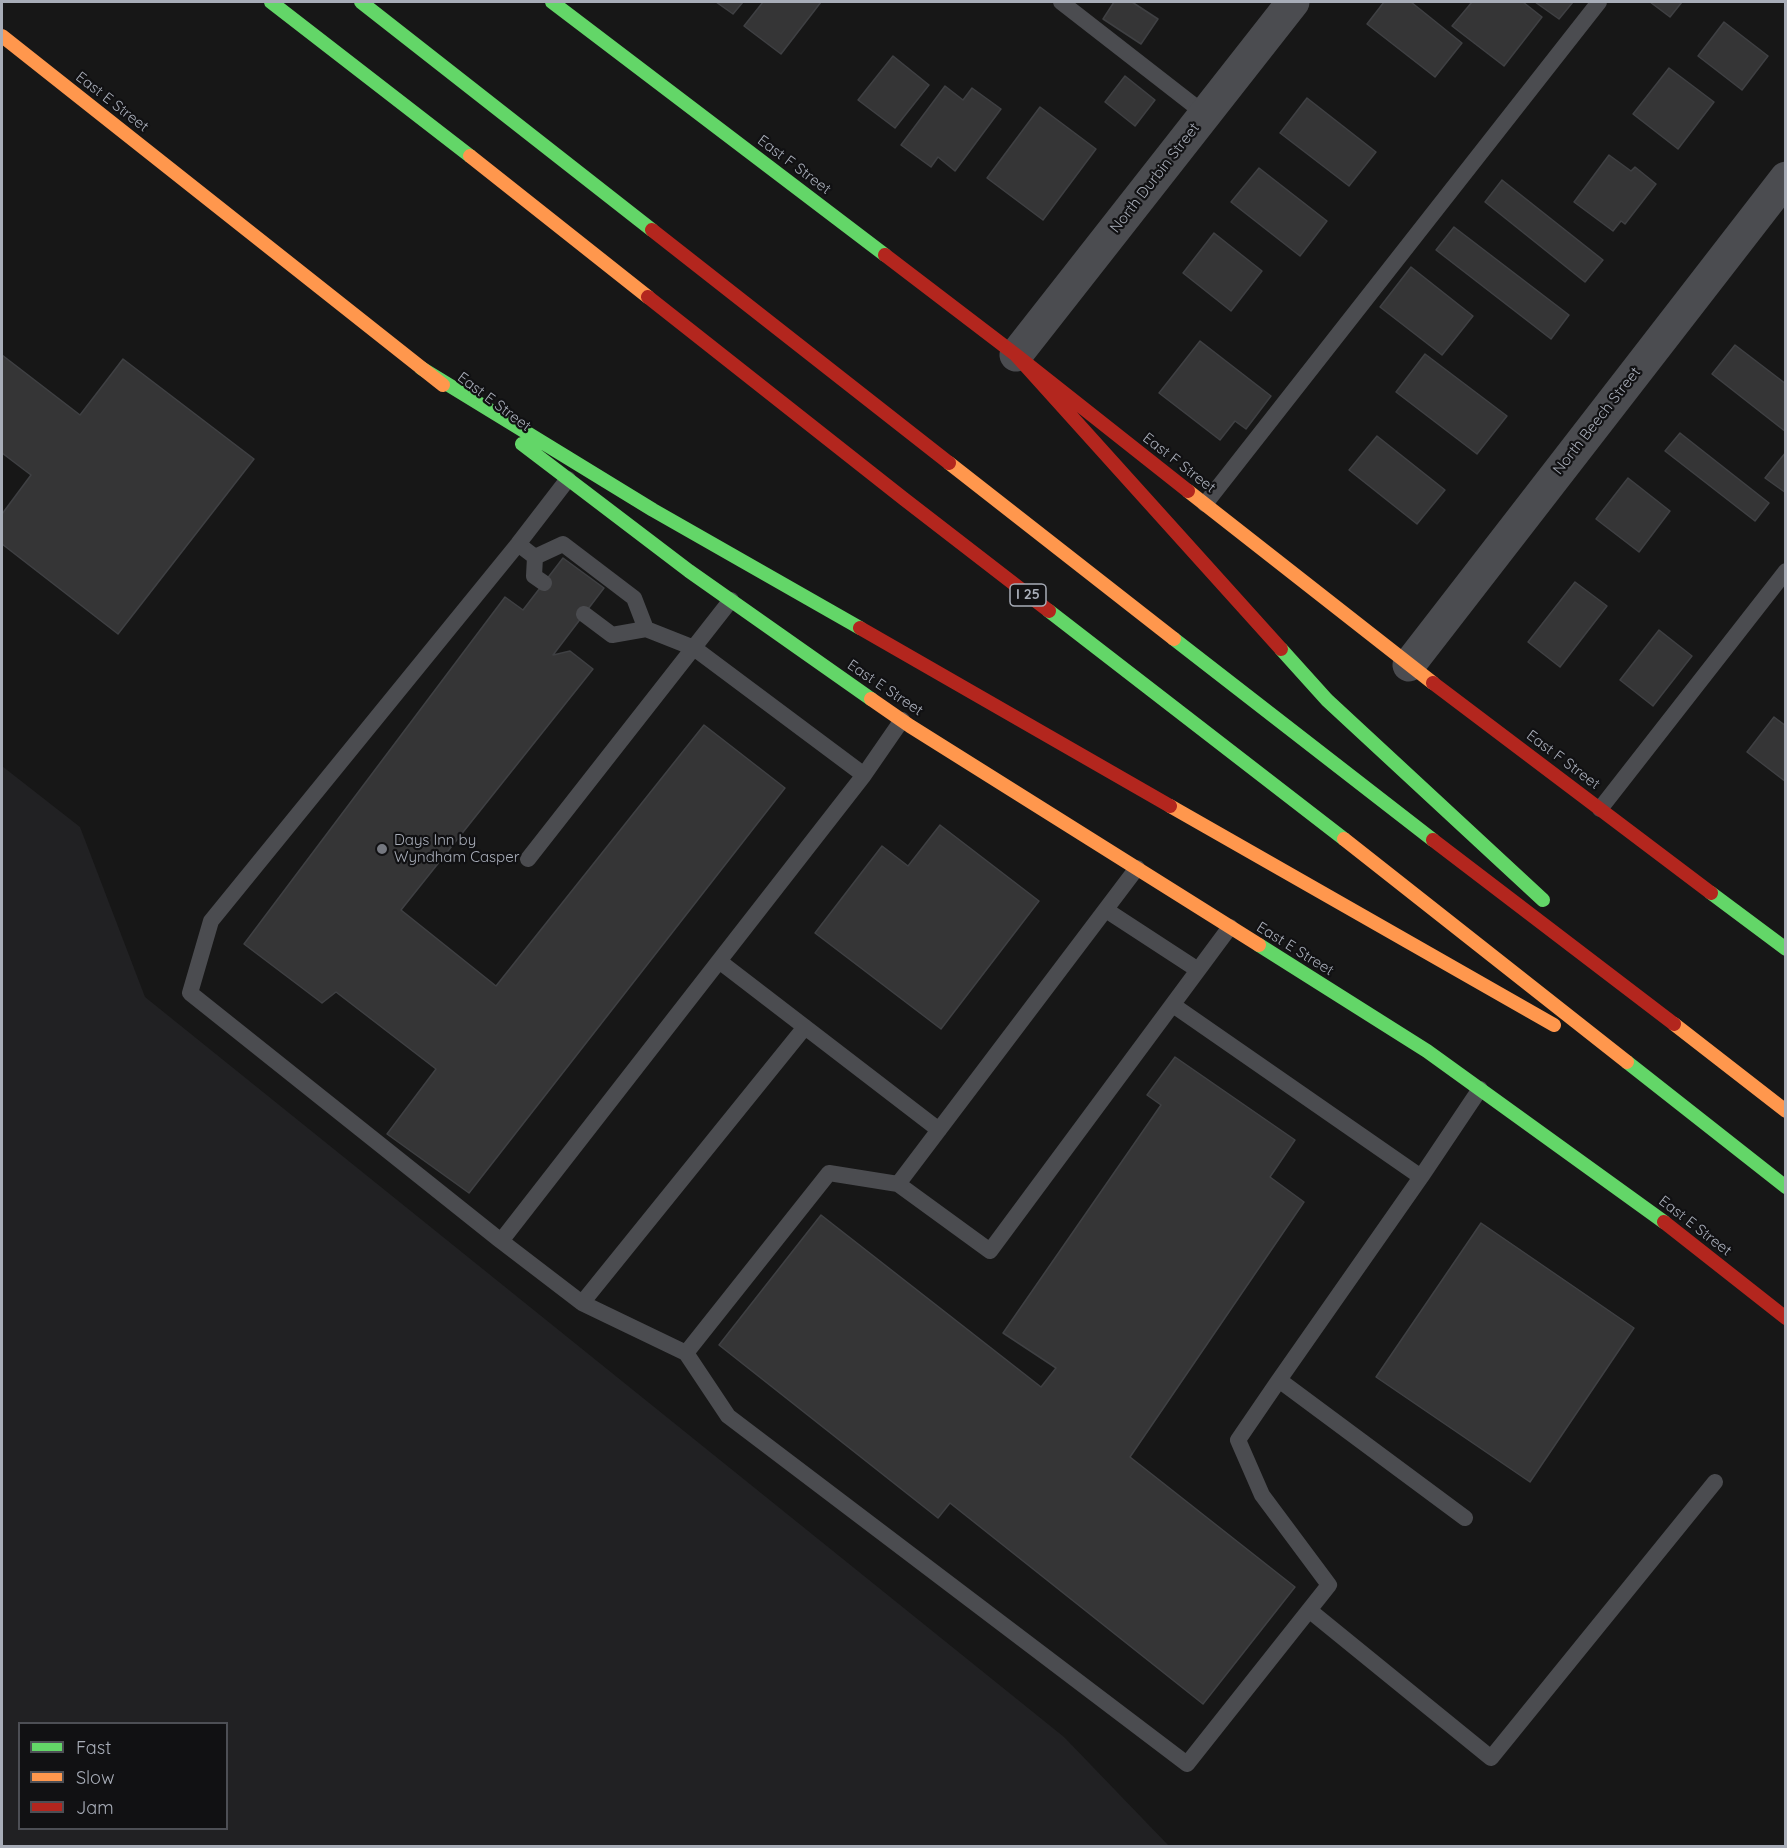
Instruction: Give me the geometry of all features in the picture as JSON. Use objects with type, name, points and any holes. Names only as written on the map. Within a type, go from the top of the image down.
[{"type":"main road","name":"I 25","points":[[271,2],[1785,1187]]},
{"type":"main road","points":[[361,2],[1331,761],[1785,1111]]},
{"type":"main road","name":"East F Street","points":[[552,2],[1016,355],[1409,665],[1785,949]]},
{"type":"main road","name":"East E Street","points":[[2,36],[421,368],[689,571],[902,720],[1427,1052],[1655,1215],[1785,1318]]},
{"type":"main road","points":[[1016,355],[1327,700],[1551,908]]},
{"type":"main road","points":[[421,368],[654,510],[1655,1083]]},
{"type":"main road","points":[[1586,940],[1689,1035]]},
{"type":"street","name":"North Durbin Street","points":[[1016,355],[1293,2]]},
{"type":"street","name":"North Beech Street","points":[[1409,665],[1785,178]]},
{"type":"lane","points":[[1060,2],[1205,114]]},
{"type":"lane","points":[[1205,504],[1599,2]]},
{"type":"lane","points":[[568,478],[518,544],[211,921],[190,993],[582,1303],[686,1353],[728,1416],[1187,1764],[1329,1585],[1262,1495],[1238,1440],[1480,1089]]},
{"type":"lane","points":[[518,544],[535,557]]},
{"type":"lane","points":[[535,557],[563,544],[634,598],[646,629]]},
{"type":"lane","points":[[535,557],[534,576],[543,583]]},
{"type":"lane","points":[[1600,810],[1785,571]]},
{"type":"lane","points":[[528,859],[732,600]]},
{"type":"lane","points":[[584,614],[612,635],[646,629],[694,648],[864,775]]},
{"type":"lane","points":[[501,1241],[864,775],[902,720]]},
{"type":"lane","points":[[898,1184],[1137,868]]},
{"type":"lane","points":[[1106,910],[1198,970]]},
{"type":"lane","points":[[686,1353],[829,1173],[898,1184],[990,1251],[1230,927]]},
{"type":"lane","points":[[719,961],[939,1130]]},
{"type":"lane","points":[[1173,1005],[1421,1177]]},
{"type":"lane","points":[[582,1303],[805,1027]]},
{"type":"lane","points":[[1279,1380],[1465,1518]]},
{"type":"lane","points":[[1309,1610],[1491,1758],[1715,1482]]},
{"type":"shaded area","points":[[2,766],[80,827],[145,997],[1064,1737],[1169,1846],[2,1846]]},
{"type":"building","points":[[716,2],[743,2],[733,14]]},
{"type":"building","points":[[763,2],[821,2],[781,54],[744,26]]},
{"type":"building","points":[[1114,2],[1132,2],[1158,19],[1141,44],[1103,19]]},
{"type":"building","points":[[1384,2],[1411,2],[1462,43],[1435,77],[1367,24]]},
{"type":"building","points":[[1472,2],[1523,2],[1542,17],[1504,66],[1452,26]]},
{"type":"building","points":[[1535,2],[1573,2],[1559,19]]},
{"type":"building","points":[[1650,2],[1682,2],[1670,17]]},
{"type":"building","points":[[1724,22],[1768,56],[1742,90],[1698,56]]},
{"type":"building","points":[[893,56],[929,85],[895,128],[858,100]]},
{"type":"building","points":[[1669,68],[1714,102],[1678,149],[1633,114]]},
{"type":"building","points":[[1125,76],[1155,100],[1135,126],[1105,102]]},
{"type":"building","points":[[945,86],[963,100],[972,88],[1001,109],[955,171],[938,157],[931,167],[901,145]]},
{"type":"building","points":[[1307,98],[1376,152],[1349,186],[1280,133]]},
{"type":"building","points":[[1040,107],[1096,149],[1043,220],[987,178]]},
{"type":"building","points":[[1609,155],[1631,171],[1635,167],[1656,184],[1625,224],[1621,221],[1613,231],[1574,202]]},
{"type":"building","points":[[1259,168],[1327,221],[1300,256],[1231,202]]},
{"type":"building","points":[[1502,180],[1603,260],[1585,282],[1485,202]]},
{"type":"building","points":[[1454,227],[1569,315],[1551,339],[1436,250]]},
{"type":"building","points":[[1214,233],[1262,271],[1231,311],[1183,273]]},
{"type":"building","points":[[1411,267],[1473,316],[1442,355],[1380,307]]},
{"type":"building","points":[[1200,341],[1271,396],[1246,429],[1235,421],[1220,440],[1159,393]]},
{"type":"building","points":[[1735,345],[1786,384],[1786,432],[1712,374]]},
{"type":"building","points":[[1425,354],[1507,416],[1477,454],[1396,392]]},
{"type":"building","points":[[2,355],[80,415],[123,359],[254,459],[118,634],[2,544],[2,514],[31,475],[2,453]]},
{"type":"building","points":[[1680,433],[1769,503],[1755,521],[1665,451]]},
{"type":"building","points":[[1377,436],[1445,490],[1417,524],[1349,470]]},
{"type":"building","points":[[1786,452],[1786,493],[1765,478]]},
{"type":"building","points":[[1628,478],[1670,511],[1639,552],[1596,519]]},
{"type":"building","name":"Days Inn by Wyndham Casper","points":[[563,558],[604,588],[553,655],[570,651],[593,669],[401,910],[496,986],[704,725],[785,788],[469,1193],[387,1134],[436,1069],[336,992],[322,1003],[244,944],[505,597],[523,610]]},
{"type":"building","points":[[1575,582],[1607,606],[1560,667],[1528,642]]},
{"type":"building","points":[[1659,630],[1692,656],[1653,706],[1620,680]]},
{"type":"building","points":[[1774,717],[1786,726],[1786,782],[1747,752]]},
{"type":"building","points":[[940,825],[1039,901],[941,1029],[815,933],[882,846],[908,866]]},
{"type":"building","points":[[1175,1057],[1295,1140],[1270,1177],[1304,1202],[1130,1457],[1295,1587],[1203,1704],[950,1503],[938,1518],[719,1345],[821,1215],[1041,1387],[1056,1368],[1003,1333],[1161,1105],[1147,1095]]},
{"type":"building","points":[[1481,1223],[1634,1328],[1530,1482],[1376,1377]]},
{"type":"traffic: fast","points":[[271,2],[470,156]]},
{"type":"traffic: fast","points":[[361,2],[652,230]]},
{"type":"traffic: fast","points":[[552,2],[885,255]]},
{"type":"traffic: fast","points":[[421,368],[653,510],[860,628]]},
{"type":"traffic: fast","points":[[522,444],[689,571],[871,699]]},
{"type":"traffic: fast","points":[[1049,611],[1344,839]]},
{"type":"traffic: fast","points":[[1174,639],[1433,840]]},
{"type":"traffic: fast","points":[[1281,649],[1327,700],[1543,900]]},
{"type":"traffic: fast","points":[[1711,893],[1786,949]]},
{"type":"traffic: fast","points":[[1259,945],[1427,1051],[1664,1222]]},
{"type":"traffic: fast","points":[[1627,1062],[1786,1187]]},
{"type":"traffic: slow","points":[[2,36],[443,385]]},
{"type":"traffic: slow","points":[[470,156],[648,297]]},
{"type":"traffic: slow","points":[[949,463],[1174,639]]},
{"type":"traffic: slow","points":[[1188,491],[1433,683]]},
{"type":"traffic: slow","points":[[871,699],[910,726],[1259,945]]},
{"type":"traffic: slow","points":[[1170,806],[1554,1025]]},
{"type":"traffic: slow","points":[[1344,839],[1627,1062]]},
{"type":"traffic: slow","points":[[1674,1024],[1786,1111]]},
{"type":"traffic: jam","points":[[652,230],[949,463]]},
{"type":"traffic: jam","points":[[885,255],[1188,491]]},
{"type":"traffic: jam","points":[[648,297],[1049,611]]},
{"type":"traffic: jam","points":[[1016,355],[1281,649]]},
{"type":"traffic: jam","points":[[860,628],[1170,806]]},
{"type":"traffic: jam","points":[[1433,683],[1711,893]]},
{"type":"traffic: jam","points":[[1433,840],[1674,1024]]},
{"type":"traffic: jam","points":[[1664,1222],[1786,1318]]},
{"type":"place","name":"Days Inn by Wyndham Casper","points":[[382,849]]}]
